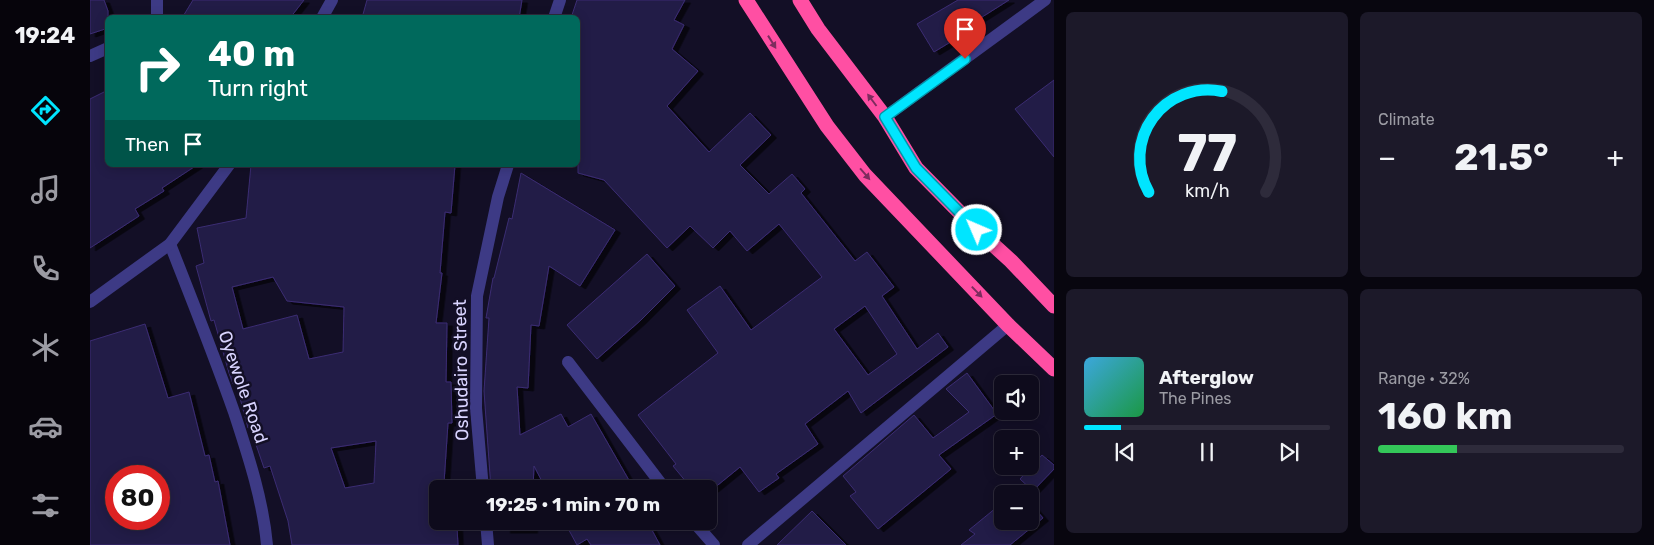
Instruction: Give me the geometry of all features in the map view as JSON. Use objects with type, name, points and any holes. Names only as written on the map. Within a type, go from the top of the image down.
[{"type":"highway","points":[[746,0],[826,126],[865,175],[1008,325],[1054,369]]},
{"type":"highway","points":[[800,0],[818,29],[885,117],[916,168],[1052,299]]},
{"type":"street","points":[[157,0],[157,15]]},
{"type":"street","points":[[324,15],[332,0]]},
{"type":"street","points":[[555,15],[560,0]]},
{"type":"street","points":[[885,117],[1045,0]]},
{"type":"street","points":[[90,56],[105,49]]},
{"type":"street","points":[[90,302],[170,244],[228,167]]},
{"type":"street","name":"Oshudairo Street","points":[[482,480],[476,408],[476,296],[498,197],[507,167]]},
{"type":"street","name":"Oyewole Road","points":[[170,244],[214,356],[249,456],[267,545]]},
{"type":"street","points":[[748,545],[1008,325]]},
{"type":"street","points":[[568,362],[658,480]]},
{"type":"street","points":[[487,530],[488,545]]},
{"type":"street","points":[[701,530],[714,545]]},
{"type":"building","points":[[90,0],[104,0],[108,11],[108,15],[105,15],[105,29],[90,34]]},
{"type":"building","points":[[193,0],[304,0],[292,15],[184,15]]},
{"type":"building","points":[[367,0],[522,0],[520,15],[363,15]]},
{"type":"building","points":[[577,0],[685,0],[674,20],[684,25],[672,49],[698,71],[667,106],[709,152],[750,113],[771,135],[740,165],[769,194],[792,174],[805,189],[801,193],[855,261],[867,252],[894,287],[882,296],[917,349],[938,333],[948,347],[861,413],[848,391],[805,424],[818,444],[776,474],[779,478],[759,492],[740,467],[717,486],[717,480],[685,480],[673,466],[676,464],[638,415],[718,353],[687,310],[720,286],[751,330],[822,277],[779,224],[747,251],[730,231],[713,248],[690,226],[667,248],[604,180],[578,173],[578,167],[580,167],[580,15],[572,15]],"holes":[[[865,306],[897,354],[868,375],[834,329]]]},
{"type":"building","points":[[958,0],[1009,0],[979,19],[965,30],[967,32],[934,52],[917,24]]},
{"type":"building","points":[[1054,80],[1054,157],[1015,109]]},
{"type":"building","points":[[105,92],[105,167],[194,167],[162,188],[164,191],[135,209],[139,216],[90,248],[90,99]]},
{"type":"building","points":[[251,167],[455,167],[451,213],[445,212],[440,273],[442,273],[436,323],[447,323],[446,382],[451,382],[452,423],[448,423],[444,480],[429,480],[429,530],[457,530],[458,545],[292,545],[288,521],[270,466],[264,468],[250,427],[248,428],[236,383],[233,384],[229,373],[214,320],[211,321],[196,266],[204,263],[197,228],[246,218]],"holes":[[[273,277],[287,301],[344,307],[343,352],[309,359],[297,315],[243,329],[232,287]],[[376,441],[374,483],[345,488],[331,448]]]},
{"type":"building","points":[[521,173],[615,230],[580,286],[549,266],[539,326],[531,325],[528,388],[517,387],[520,435],[561,414],[568,427],[591,414],[629,480],[541,480],[534,466],[533,480],[490,480],[484,391],[489,318],[486,318],[493,278],[509,218],[512,219]]},
{"type":"building","points":[[647,254],[675,286],[641,320],[597,359],[567,325]]},
{"type":"building","points":[[145,324],[168,398],[189,392],[205,456],[209,455],[215,482],[218,481],[230,545],[90,545],[90,341]]},
{"type":"building","points":[[967,373],[994,410],[994,416],[939,455],[951,469],[878,529],[850,496],[856,492],[843,476],[914,415],[933,438],[969,412],[946,389]]},
{"type":"building","points":[[1042,455],[1054,465],[1054,469],[1039,485],[1026,485],[1020,479],[1024,475],[1039,475],[1039,458]]},
{"type":"building","points":[[994,510],[994,530],[1028,530],[1010,545],[961,545],[975,534],[969,530]]},
{"type":"building","points":[[812,511],[846,545],[777,545]]},
{"type":"building","points":[[1039,513],[1043,518],[1039,521]]},
{"type":"building","points":[[569,530],[652,530],[660,545],[591,545],[587,539],[577,545]]},
{"type":"route","points":[[965,59],[885,117],[916,168],[977,230]]}]
